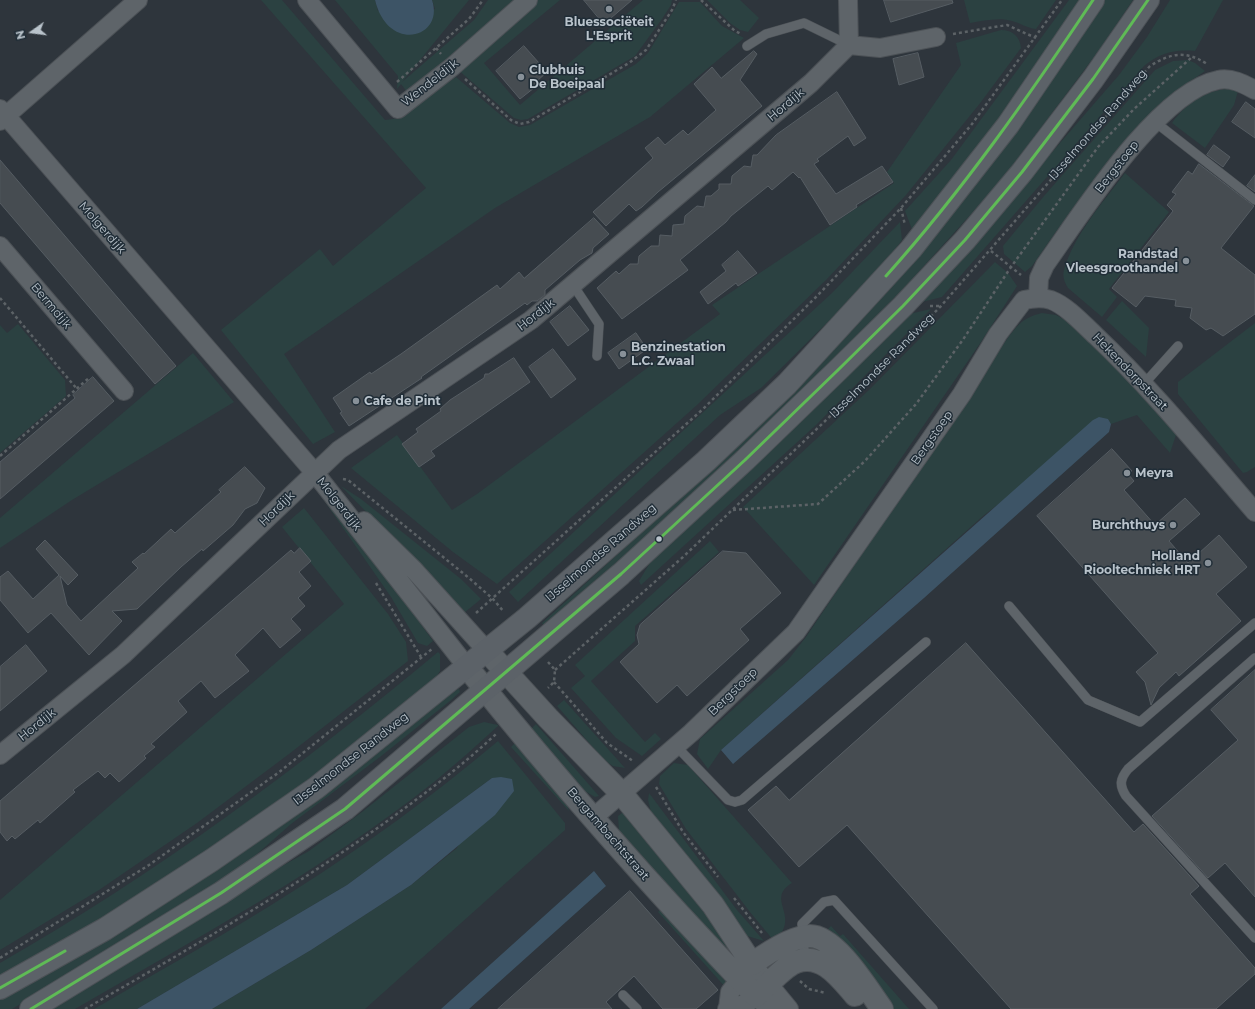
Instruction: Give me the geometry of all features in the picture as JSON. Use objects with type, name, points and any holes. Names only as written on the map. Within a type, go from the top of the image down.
[{"type":"main road","name":"IJsselmondse Randweg","points":[[0,988],[105,929],[225,851],[316,788],[527,618],[706,462],[786,384],[911,249],[1008,125],[1093,0]]},
{"type":"main road","points":[[31,1009],[221,893],[345,809],[621,574],[745,460],[903,306],[965,240],[1022,172],[1093,79],[1148,0]]},
{"type":"street","name":"Molgerdijk","points":[[138,0],[2,115],[315,473],[467,667]]},
{"type":"street","name":"Wendeldijk","points":[[307,0],[398,109],[452,67],[528,0]]},
{"type":"street","points":[[848,0],[849,45],[880,48],[936,37]]},
{"type":"street","name":"Hordijk","points":[[0,755],[123,655],[339,450],[531,320],[811,83],[849,45]]},
{"type":"street","name":"Bergstoep","points":[[594,817],[676,746],[796,632],[962,394],[998,334],[1024,300],[1038,298],[1039,278],[1045,265],[1120,161],[1155,122],[1188,92],[1201,85],[1219,80],[1227,80],[1244,84],[1255,90]]},
{"type":"street","name":"Bermdijk","points":[[0,246],[124,391]]},
{"type":"street","name":"Hekendorpstraat","points":[[1038,298],[1052,300],[1084,324],[1143,384],[1255,512]]},
{"type":"street","name":"Molgerdijk","points":[[315,473],[414,570],[507,672]]},
{"type":"street","name":"Bergambachtstraat","points":[[467,667],[518,731],[594,817],[639,871],[746,972],[765,997],[789,1009]]},
{"type":"street","name":"Bergambachtstraat","points":[[507,672],[548,718],[622,794],[713,905],[746,972]]},
{"type":"street","points":[[866,1009],[836,973],[819,962],[789,960],[746,972],[730,992],[728,1009],[765,997],[789,960],[788,942],[802,937],[811,936],[822,938],[846,961],[882,1009]]},
{"type":"lane","points":[[747,46],[766,34],[804,23],[849,45]]},
{"type":"lane","points":[[1155,122],[1255,200]]},
{"type":"lane","points":[[573,285],[599,324],[597,356]]},
{"type":"lane","points":[[1143,384],[1178,346]]},
{"type":"lane","points":[[1008,606],[1088,700],[1140,722],[1255,623]]},
{"type":"lane","points":[[676,746],[728,800],[735,802],[742,800],[926,642]]},
{"type":"lane","points":[[1255,658],[1128,769],[1121,780],[1121,785],[1126,796],[1255,938]]},
{"type":"lane","points":[[802,937],[802,924],[805,919],[824,902],[834,900],[933,1009]]},
{"type":"lane","points":[[623,995],[637,1009]]},
{"type":"path","points":[[385,93],[469,19],[483,0]]},
{"type":"path","points":[[436,48],[452,67],[511,120],[520,124],[529,122],[629,63],[646,50],[672,10],[676,0]]},
{"type":"path","points":[[701,0],[734,31],[756,39]]},
{"type":"path","points":[[936,37],[1007,25],[1036,38],[1062,0]]},
{"type":"path","name":"Molgerdijk","points":[[315,473],[348,480],[493,599],[703,409],[818,295],[901,208],[972,124],[1036,38]]},
{"type":"path","name":"IJsselmondse Randweg","points":[[555,670],[733,510],[869,379],[942,306],[1096,126],[1150,66],[1164,58],[1180,54],[1192,57],[1134,109],[1098,147],[1011,267],[962,341],[916,404],[865,461],[818,504],[733,510]]},
{"type":"path","points":[[990,251],[1022,275],[1038,298]]},
{"type":"path","points":[[0,298],[77,389]]},
{"type":"path","points":[[0,456],[103,366]]},
{"type":"path","points":[[0,958],[149,865],[272,778],[422,657]]},
{"type":"path","points":[[554,682],[607,743],[631,758],[657,788],[683,832],[722,882]]},
{"type":"path","points":[[85,1009],[289,888],[364,838],[441,782]]},
{"type":"path","points":[[732,894],[789,960],[803,985],[831,996]]},
{"type":"green space","points":[[261,0],[282,0],[385,120],[401,118],[426,97],[456,77],[510,123],[519,127],[530,125],[636,64],[648,53],[679,2],[700,2],[722,26],[744,38],[650,117],[495,208],[284,354],[335,432],[313,444],[221,330],[320,249],[333,266],[426,188]]},
{"type":"green space","points":[[335,0],[375,0],[378,11],[435,9],[432,0],[469,0],[402,82],[474,20],[488,0],[522,0],[411,97],[401,84],[397,89],[398,76]]},
{"type":"green space","points":[[535,0],[560,0],[484,63],[520,105],[643,0],[672,0],[671,5],[662,19],[635,56],[528,119],[521,120],[514,118],[457,69]]},
{"type":"green space","points":[[707,0],[740,0],[759,18],[748,32],[740,30],[730,23]]},
{"type":"green space","points":[[964,0],[1056,0],[1036,29],[1002,19],[970,23]]},
{"type":"green space","points":[[1069,0],[1082,0],[1022,91],[913,232],[905,211],[951,160]]},
{"type":"green space","points":[[1102,0],[1133,0],[1100,49],[1001,181],[904,288],[768,425],[546,628],[542,623],[759,426],[778,402],[913,260],[969,194],[1032,105]]},
{"type":"green space","points":[[1170,0],[1223,0],[1195,51],[1174,51],[1156,58],[1144,66],[942,297],[922,302],[969,252],[1014,196],[1119,75],[1147,37]]},
{"type":"green space","points":[[1001,30],[1009,31],[1015,35],[1021,48],[981,102],[906,195],[826,280],[697,405],[497,584],[453,552],[351,468],[397,435],[452,510],[477,494],[720,314],[712,305],[894,183],[887,172],[961,65],[956,43]]},
{"type":"green space","points":[[1188,60],[1195,63],[1205,71],[1154,112],[1131,136],[1089,186],[1032,266],[1025,272],[1004,254],[1003,246],[1044,196],[1155,70],[1173,61]]},
{"type":"green space","points":[[1228,89],[1238,91],[1234,105],[1205,148],[1172,123],[1183,110],[1197,99],[1212,92]]},
{"type":"green space","points":[[1125,173],[1169,212],[1109,289],[1117,297],[1102,317],[1068,288],[1064,280],[1063,273],[1074,244],[1090,219]]},
{"type":"green space","points":[[900,222],[902,240],[892,254],[843,307],[761,388],[720,415],[518,602],[509,592],[833,292]]},
{"type":"green space","points":[[995,262],[1008,273],[1017,286],[981,342],[814,585],[743,507],[870,389]]},
{"type":"green space","points":[[1122,301],[1149,328],[1146,357],[1106,320]]},
{"type":"green space","points":[[931,309],[816,425],[641,585],[639,581],[659,548],[909,314]]},
{"type":"green space","points":[[1042,313],[1056,315],[1067,321],[1115,361],[1177,432],[1170,453],[1137,415],[1111,424],[1108,419],[983,516],[721,750],[708,769],[697,754],[700,739],[788,660],[806,637],[1005,342],[1020,323],[1029,317]]},
{"type":"green space","points":[[1255,323],[1255,467],[1243,473],[1178,394],[1178,382]]},
{"type":"green space","points":[[18,324],[65,380],[66,396],[0,453],[0,325],[7,333]]},
{"type":"green space","points":[[193,353],[234,402],[72,500],[0,548],[0,518]]},
{"type":"green space","points":[[341,486],[361,499],[461,579],[481,599],[464,613]]},
{"type":"green space","points":[[328,500],[349,524],[433,641],[427,646],[418,643],[391,597],[325,502]]},
{"type":"green space","points":[[304,508],[388,614],[406,642],[408,661],[289,754],[197,823],[99,890],[0,950],[0,900],[344,604],[282,527]]},
{"type":"green space","points":[[710,541],[719,552],[635,626],[635,641],[591,681],[645,742],[655,733],[661,739],[642,756],[616,738],[571,688],[585,676],[575,665]]},
{"type":"green space","points":[[438,652],[440,654],[440,671],[431,685],[284,799],[142,895],[0,980],[0,963],[115,893],[226,817],[333,737]]},
{"type":"green space","points":[[459,689],[460,692],[450,701],[380,757],[291,824],[248,862],[222,881],[122,945],[12,1009],[0,1009],[0,1000],[118,931],[449,693]]},
{"type":"green space","points":[[564,700],[625,768],[613,766],[604,760],[557,706]]},
{"type":"green space","points":[[484,722],[498,726],[434,782],[392,814],[304,874],[259,902],[75,1009],[48,1009],[257,880],[309,851],[362,812],[469,727]]},
{"type":"green space","points":[[536,724],[599,796],[595,797],[583,790],[528,732]]},
{"type":"green space","points":[[498,741],[565,823],[565,830],[365,1009],[212,1009],[311,950],[411,885],[457,848],[492,778],[347,885],[137,1009],[94,1009],[246,921],[321,873],[399,819]]},
{"type":"green space","points":[[517,741],[564,795],[569,811],[511,747]]},
{"type":"green space","points":[[674,763],[688,765],[792,883],[784,889],[781,896],[785,924],[782,932],[774,941],[686,829],[659,784],[660,776]]},
{"type":"green space","points":[[649,793],[737,910],[764,941],[744,935],[651,812],[648,800]]},
{"type":"green space","points":[[622,813],[626,814],[681,876],[742,968],[619,832],[618,816]]},
{"type":"green space","points":[[664,906],[723,972],[727,981],[727,989],[658,912]]},
{"type":"green space","points":[[831,926],[840,936],[843,934],[909,1009],[891,1009],[828,929]]},
{"type":"water","points":[[375,0],[432,0],[434,13],[430,24],[423,31],[413,34],[402,34],[391,28],[382,17]]},
{"type":"water","points":[[1099,417],[1108,419],[1111,424],[1109,432],[924,598],[733,764],[721,750],[1093,420]]},
{"type":"water","points":[[501,777],[512,779],[514,791],[495,815],[411,885],[311,950],[212,1009],[137,1009],[347,885],[492,778]]},
{"type":"water","points":[[594,871],[606,886],[469,1009],[441,1009]]},
{"type":"building","name":"Bluessociëteit L'Esprit","points":[[584,0],[632,0],[604,24]]},
{"type":"building","points":[[884,0],[952,0],[953,3],[891,22]]},
{"type":"building","name":"Clubhuis De Boeipaal","points":[[524,46],[547,72],[537,81],[539,84],[520,99],[496,71]]},
{"type":"building","points":[[754,51],[757,54],[740,80],[762,106],[642,207],[636,211],[629,204],[606,226],[593,212],[653,158],[645,148],[658,137],[665,145],[683,130],[688,135],[716,110],[694,84],[712,67],[721,78]]},
{"type":"building","points":[[918,53],[924,77],[899,85],[893,59]]},
{"type":"building","points":[[837,92],[866,138],[854,146],[848,136],[817,159],[819,161],[814,164],[836,194],[882,166],[893,182],[856,205],[857,207],[830,225],[800,177],[799,178],[793,172],[772,190],[768,186],[731,216],[726,222],[680,260],[688,270],[622,319],[597,288],[616,271],[619,274],[630,264],[638,264],[639,256],[651,246],[659,246],[660,235],[672,236],[673,225],[684,224],[685,216],[697,206],[704,207],[706,196],[711,196],[719,189],[719,184],[731,184],[732,176],[744,166],[751,167],[753,155],[757,155],[776,135]]},
{"type":"building","points":[[1246,102],[1255,109],[1255,138],[1232,122]]},
{"type":"building","points":[[1214,145],[1230,157],[1223,167],[1207,155]]},
{"type":"building","points":[[0,160],[176,366],[155,384],[0,203]]},
{"type":"building","name":"Randstad Vleesgroothandel","points":[[1199,164],[1254,206],[1221,248],[1255,275],[1255,314],[1223,336],[1211,328],[1206,330],[1190,318],[1192,308],[1175,306],[1176,300],[1145,296],[1136,307],[1112,288],[1173,211],[1167,205],[1176,194],[1172,192],[1188,171],[1192,174]]},
{"type":"building","points":[[1255,175],[1255,192],[1247,186]]},
{"type":"building","points":[[594,218],[609,234],[593,248],[592,253],[580,260],[545,290],[545,295],[537,301],[532,301],[527,305],[525,303],[421,377],[422,378],[349,426],[340,413],[342,412],[333,398],[370,372],[371,374],[401,354],[497,285],[500,289],[519,272],[524,278]]},
{"type":"building","points":[[738,251],[757,273],[738,286],[736,283],[708,304],[700,292],[726,271],[722,265]]},
{"type":"building","points":[[570,306],[589,330],[568,346],[550,322]]},
{"type":"building","name":"Benzinestation L.C. Zwaal","points":[[636,333],[647,349],[619,369],[608,353]]},
{"type":"building","points":[[553,349],[576,379],[551,398],[529,367]]},
{"type":"building","points":[[514,358],[530,382],[431,451],[435,456],[419,467],[402,444],[418,432],[416,429],[441,411],[440,409],[450,400],[484,378],[485,374],[488,374]]},
{"type":"building","points":[[93,377],[114,401],[0,499],[0,462],[75,398],[73,395]]},
{"type":"building","points":[[1112,449],[1132,471],[1128,474],[1134,481],[1124,490],[1155,525],[1185,498],[1200,514],[1169,541],[1188,563],[1219,535],[1247,567],[1216,594],[1241,621],[1179,676],[1176,672],[1159,688],[1151,705],[1145,682],[1136,672],[1158,653],[1037,516]]},
{"type":"building","points":[[245,467],[265,488],[257,503],[245,509],[233,525],[203,551],[202,549],[181,567],[137,609],[112,611],[122,621],[89,655],[51,613],[28,633],[0,600],[0,577],[8,571],[33,599],[59,575],[36,549],[45,540],[78,575],[68,585],[60,576],[67,605],[81,621],[138,568],[132,562],[143,553],[144,554],[171,529],[175,533],[221,492],[219,490]]},
{"type":"building","points":[[300,548],[311,561],[299,572],[311,586],[298,598],[305,606],[291,619],[301,630],[280,648],[263,628],[235,655],[249,671],[215,698],[201,681],[178,701],[187,712],[151,744],[155,747],[144,756],[146,758],[119,782],[110,773],[105,778],[98,771],[73,790],[75,792],[40,823],[38,820],[15,839],[12,836],[7,841],[0,832],[0,801],[291,550],[294,553]]},
{"type":"building","points":[[723,551],[746,553],[781,593],[740,629],[749,640],[687,696],[677,685],[657,703],[620,662],[639,644],[637,635],[640,625]]},
{"type":"building","points":[[966,643],[1134,832],[1143,824],[1199,886],[1190,894],[1255,968],[1255,974],[1216,1009],[1011,1009],[847,825],[799,867],[748,810],[776,786],[789,800]]},
{"type":"building","points":[[26,645],[47,671],[0,711],[0,667]]},
{"type":"building","points":[[1255,670],[1255,897],[1225,863],[1208,878],[1152,816],[1238,740],[1211,710]]},
{"type":"building","points":[[630,891],[718,990],[696,1009],[663,1009],[634,976],[606,1002],[612,1009],[498,1009]]},
{"type":"transit line","points":[[886,276],[942,210],[994,142],[1020,107],[1093,0]]},
{"type":"transit line","points":[[31,1009],[221,893],[345,809],[621,574],[745,460],[838,370],[903,306],[965,240],[1022,172],[1093,79],[1148,0]]},
{"type":"transit line","points":[[0,988],[65,951]]},
{"type":"place","name":"Bluessociëteit L'Esprit","points":[[609,9]]},
{"type":"place","name":"Clubhuis De Boeipaal","points":[[521,77]]},
{"type":"place","name":"Randstad Vleesgroothandel","points":[[1186,261]]},
{"type":"place","name":"Benzinestation L.C. Zwaal","points":[[623,354]]},
{"type":"place","name":"Cafe de Pint","points":[[356,401]]},
{"type":"place","name":"Meyra","points":[[1127,473]]},
{"type":"place","name":"Burchthuys","points":[[1173,525]]},
{"type":"place","name":"Holland Riooltechniek HRT","points":[[1208,563]]}]
